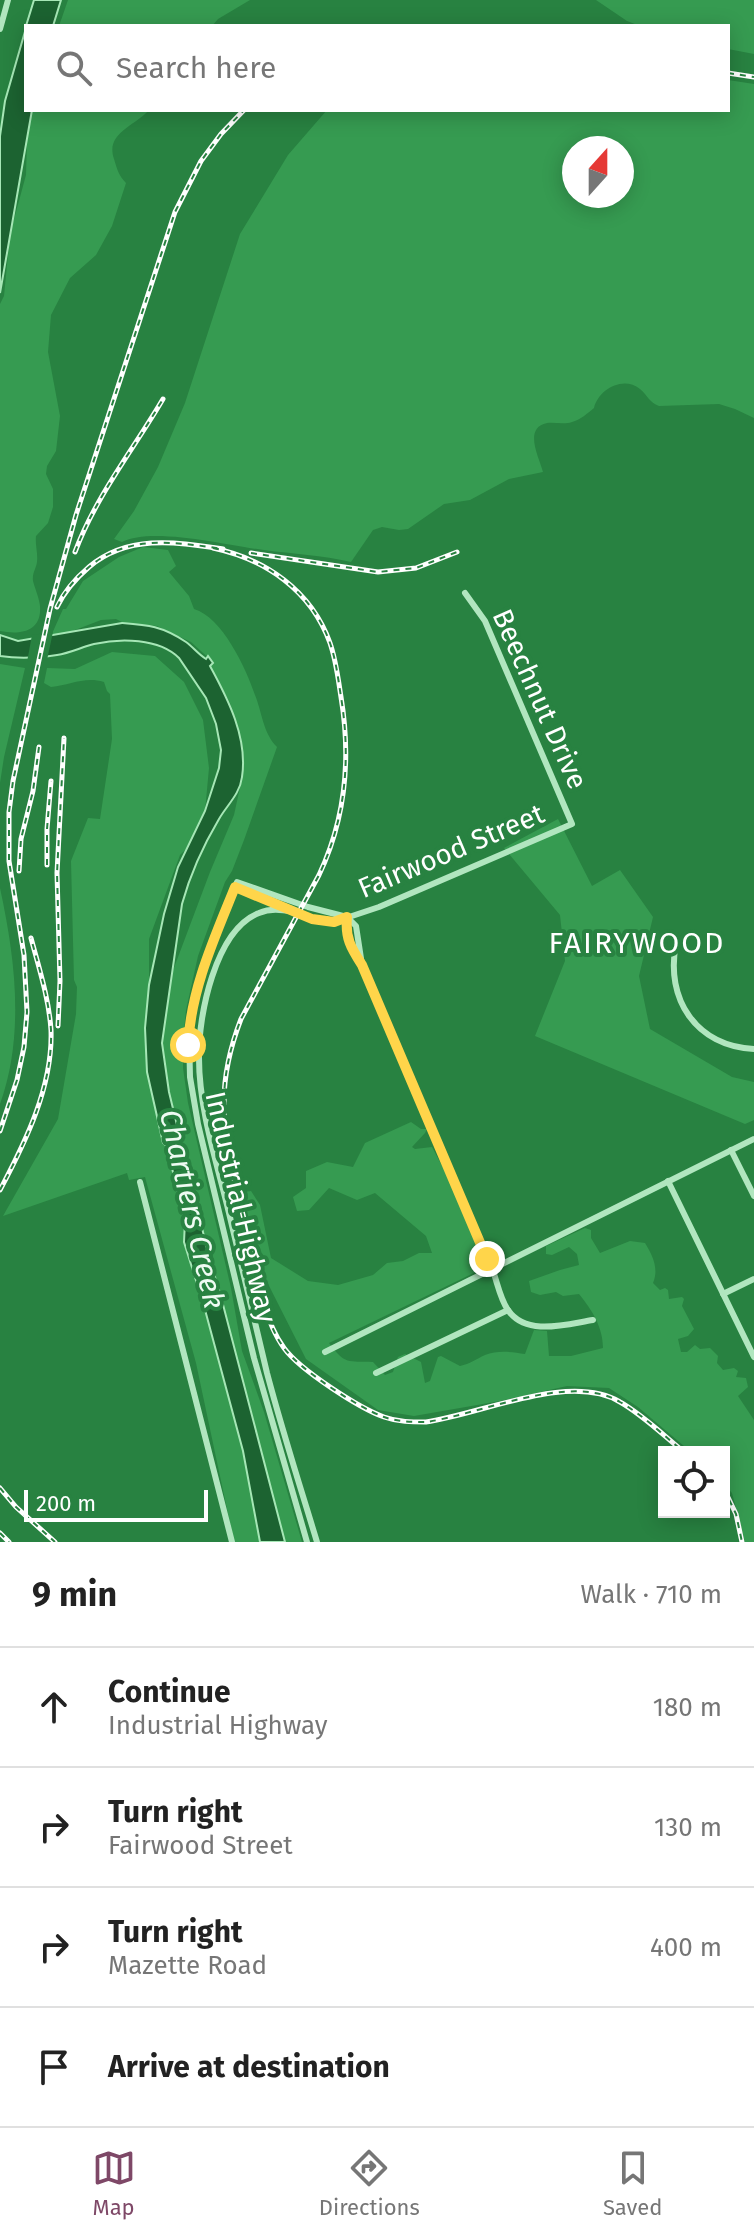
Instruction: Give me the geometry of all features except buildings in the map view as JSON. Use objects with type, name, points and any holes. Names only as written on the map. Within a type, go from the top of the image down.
[{"type":"street","points":[[0,29],[8,0]]},
{"type":"street","name":"Beechnut Drive","points":[[465,593],[485,621],[572,824]]},
{"type":"street","name":"Fairwood Street","points":[[236,884],[312,919],[334,922],[379,907],[572,824]]},
{"type":"street","name":"Fairwood Street","points":[[236,884],[347,917]]},
{"type":"street","name":"Industrial Highway","points":[[236,884],[194,1000],[189,1034],[190,1077],[200,1133],[254,1358],[307,1542]]},
{"type":"street","name":"Industrial Highway","points":[[295,912],[270,910],[250,917],[235,932],[219,959],[202,1018],[199,1059],[201,1088],[267,1373],[317,1542]]},
{"type":"street","points":[[347,917],[356,926],[362,965]]},
{"type":"street","points":[[347,917],[345,932],[362,965],[508,1310],[518,1319],[544,1327],[593,1320]]},
{"type":"street","points":[[676,944],[674,977],[686,1013],[704,1032],[719,1041],[733,1047],[754,1049]]},
{"type":"street","points":[[325,1352],[754,1139]]},
{"type":"street","points":[[731,1150],[754,1196]]},
{"type":"street","points":[[668,1181],[754,1357]]},
{"type":"street","points":[[140,1182],[232,1542]]},
{"type":"street","points":[[723,1294],[754,1279]]},
{"type":"street","points":[[376,1373],[508,1310]]},
{"type":"shaded area","points":[[68,0],[250,0],[214,24],[60,24]]},
{"type":"shaded area","points":[[596,0],[754,0],[754,54],[730,49],[730,24],[635,24]]},
{"type":"shaded area","points":[[730,80],[754,84],[754,418],[719,404],[659,406],[633,385],[612,386],[581,418],[569,423],[540,426],[534,444],[543,472],[509,479],[470,500],[444,504],[408,529],[382,527],[373,530],[351,562],[171,536],[122,542],[114,539],[134,511],[158,467],[185,403],[240,234],[288,155],[325,112],[730,112]]},
{"type":"shaded area","points":[[28,112],[147,112],[117,136],[114,143],[115,163],[126,183],[112,226],[96,255],[70,278],[51,315],[48,352],[60,416],[56,451],[46,474],[53,489],[53,507],[48,523],[36,536],[37,562],[33,578],[40,615],[28,630],[15,632],[0,631],[0,304],[4,296],[10,234],[26,175]]},
{"type":"shaded area","points":[[143,547],[168,550],[176,566],[169,572],[189,596],[194,609],[214,622],[232,645],[251,684],[266,729],[277,747],[198,956],[186,1010],[183,1068],[242,1351],[264,1412],[302,1542],[285,1542],[210,1261],[169,1092],[162,1043],[172,973],[234,815],[242,778],[241,743],[230,703],[210,666],[213,662],[191,642],[157,626],[124,623],[116,619],[101,620],[62,635],[51,636],[63,609],[66,609],[83,581],[119,557]]},
{"type":"shaded area","points":[[112,652],[155,656],[184,682],[203,720],[209,768],[205,811],[187,848],[180,855],[149,939],[145,1028],[185,1221],[184,1242],[243,1451],[260,1542],[234,1542],[196,1363],[145,1177],[129,1180],[127,1173],[3,1216],[58,1119],[76,1014],[71,861],[88,818],[100,819],[112,739],[110,694],[104,682],[84,680],[51,687],[44,683],[47,668],[75,669]]},
{"type":"shaded area","points":[[0,664],[25,668],[0,783]]},
{"type":"shaded area","points":[[558,819],[592,886],[620,870],[653,917],[639,976],[650,1029],[732,1077],[754,1082],[754,1120],[745,1124],[535,1036],[565,961],[560,915],[504,848]]},
{"type":"shaded area","points":[[0,888],[10,941],[15,1023],[13,1051],[0,1104]]},
{"type":"shaded area","points":[[411,1122],[421,1129],[427,1129],[412,1147],[432,1147],[448,1177],[484,1264],[480,1270],[329,1343],[334,1350],[348,1360],[373,1362],[385,1375],[393,1372],[398,1357],[405,1354],[421,1362],[425,1383],[430,1381],[438,1357],[460,1366],[495,1352],[525,1354],[534,1330],[547,1331],[549,1356],[571,1356],[603,1348],[596,1319],[579,1294],[563,1296],[556,1292],[540,1295],[531,1292],[529,1281],[579,1265],[577,1254],[569,1247],[552,1255],[546,1254],[546,1246],[585,1228],[591,1230],[591,1238],[600,1253],[630,1241],[645,1243],[654,1263],[653,1283],[660,1290],[668,1290],[669,1299],[684,1299],[682,1306],[694,1329],[688,1336],[678,1339],[681,1352],[687,1352],[695,1345],[700,1349],[710,1348],[718,1356],[717,1363],[723,1370],[734,1368],[738,1371],[736,1377],[746,1378],[748,1387],[738,1396],[754,1420],[754,1542],[745,1542],[730,1491],[730,1446],[684,1446],[638,1407],[609,1388],[567,1386],[414,1416],[378,1410],[306,1359],[259,1266],[243,1192],[251,1191],[260,1205],[271,1258],[308,1281],[338,1285],[373,1275],[387,1263],[403,1261],[419,1253],[432,1253],[426,1236],[375,1193],[357,1200],[329,1188],[309,1210],[297,1211],[293,1197],[306,1188],[306,1171],[327,1162],[353,1167],[365,1143]]},
{"type":"water","points":[[34,0],[61,0],[54,24],[27,24]]},
{"type":"water","points":[[24,35],[24,112],[32,112],[0,293],[0,136],[5,101]]},
{"type":"water","name":"Chartiers Creek","points":[[122,623],[162,629],[186,642],[206,659],[208,656],[235,719],[242,748],[239,789],[202,850],[182,904],[162,1043],[169,1092],[210,1261],[285,1542],[260,1542],[243,1451],[184,1242],[185,1221],[171,1164],[171,1150],[163,1143],[147,1072],[145,1028],[149,985],[178,867],[205,811],[219,768],[221,750],[216,724],[206,698],[179,658],[171,651],[150,643],[115,641],[50,656],[0,656],[0,635],[18,641]]},
{"type":"pier","points":[[53,632],[47,660],[27,662],[32,635]]},
{"type":"railway","points":[[730,73],[754,77]]},
{"type":"railway","points":[[0,1131],[17,1080],[27,1012],[24,955],[9,861],[9,812],[50,609],[76,515],[175,212],[201,161],[242,112]]},
{"type":"railway","points":[[75,552],[104,492],[163,399]]},
{"type":"railway","points":[[57,607],[84,571],[120,549],[153,543],[223,549]]},
{"type":"railway","points":[[213,548],[268,569],[311,607],[332,649],[346,743],[344,788],[328,853],[241,1019],[225,1080],[224,1118],[231,1165],[260,1290],[276,1336],[292,1357],[316,1377],[360,1406],[389,1419],[426,1422],[525,1398],[576,1391],[600,1394],[620,1402],[677,1446]]},
{"type":"railway","points":[[251,553],[378,572],[416,568],[457,552]]},
{"type":"railway","points":[[58,1026],[57,873],[64,738]]},
{"type":"railway","points":[[19,871],[21,839],[33,791],[39,747]]},
{"type":"railway","points":[[47,865],[51,781]]},
{"type":"railway","points":[[0,1190],[36,1113],[48,1072],[51,1030],[31,938]]},
{"type":"railway","points":[[0,1488],[55,1542]]},
{"type":"railway","points":[[730,1502],[742,1542]]},
{"type":"railway","points":[[0,1533],[9,1542]]},
{"type":"district","name":"FAIRYWOOD","points":[[637,943]]},
{"type":"route","points":[[188,1045],[197,987],[235,887],[312,919],[334,922],[347,917],[345,932],[348,941],[362,965],[487,1259]]}]
